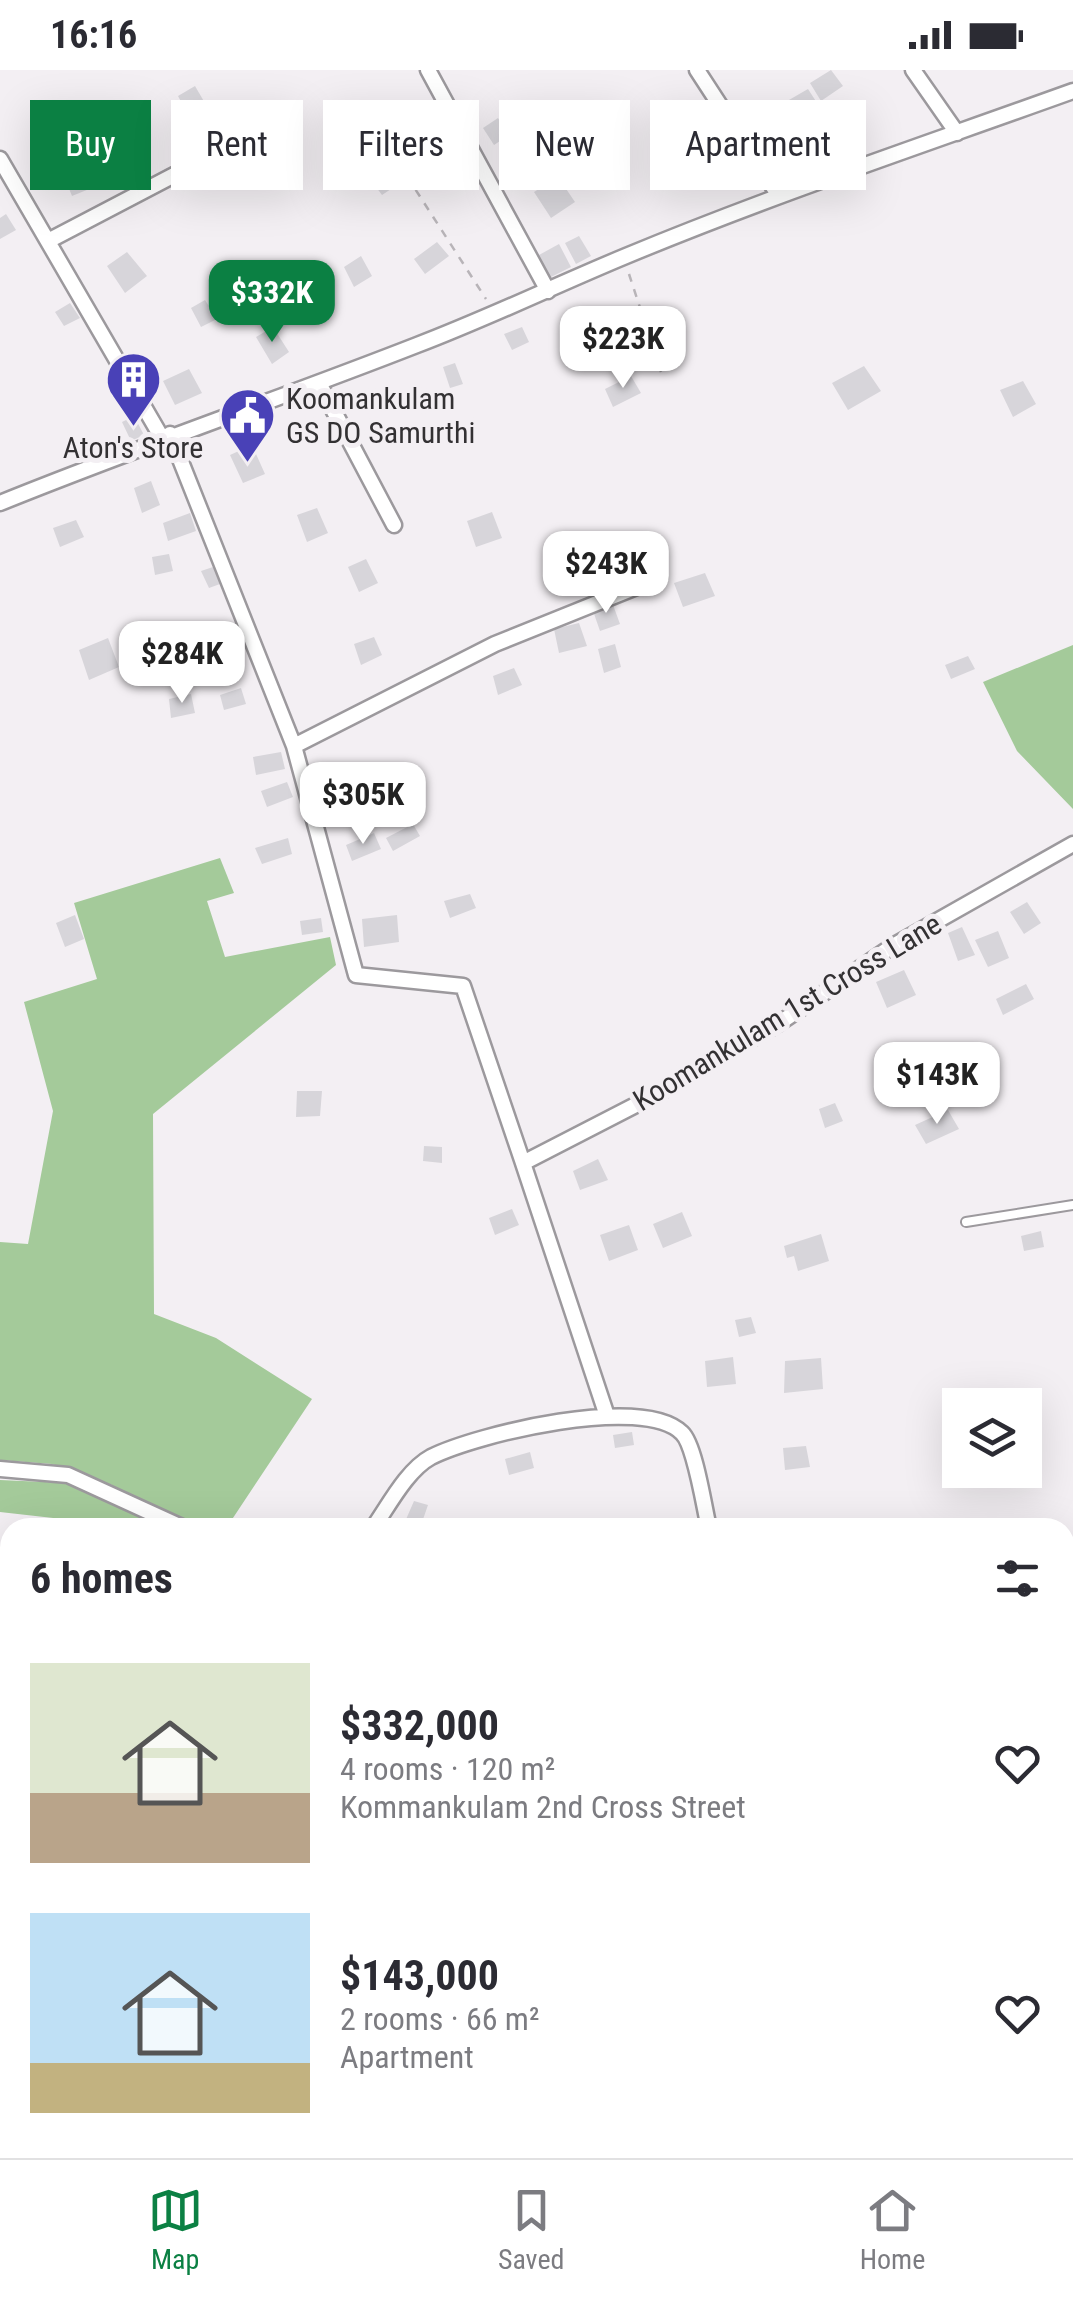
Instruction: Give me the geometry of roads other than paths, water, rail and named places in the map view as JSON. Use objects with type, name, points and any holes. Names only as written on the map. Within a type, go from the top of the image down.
[{"type":"street","points":[[428,70],[548,291]]},
{"type":"street","points":[[697,70],[779,196]]},
{"type":"street","points":[[913,70],[957,133]]},
{"type":"street","points":[[0,503],[166,436],[319,384],[779,196],[1073,92]]},
{"type":"street","points":[[0,159],[166,436],[294,746],[356,976],[463,986],[606,1414]]},
{"type":"street","points":[[48,241],[171,177]]},
{"type":"street","points":[[319,384],[394,525]]},
{"type":"street","points":[[294,746],[495,644],[659,578]]},
{"type":"street","name":"Koomankulam 1st Cross Lane","points":[[524,1162],[782,1022],[891,947],[1073,844]]},
{"type":"street","points":[[381,1518],[429,1458],[492,1436],[606,1414],[673,1425],[687,1436],[707,1518]]},
{"type":"street","points":[[0,1469],[68,1475],[162,1518]]},
{"type":"lane","points":[[966,1222],[1073,1205]]},
{"type":"place","name":"Aton's Store","points":[[133,428]]},
{"type":"place","name":"Koomankulam GS DO Samurthi","points":[[247,464]]}]
